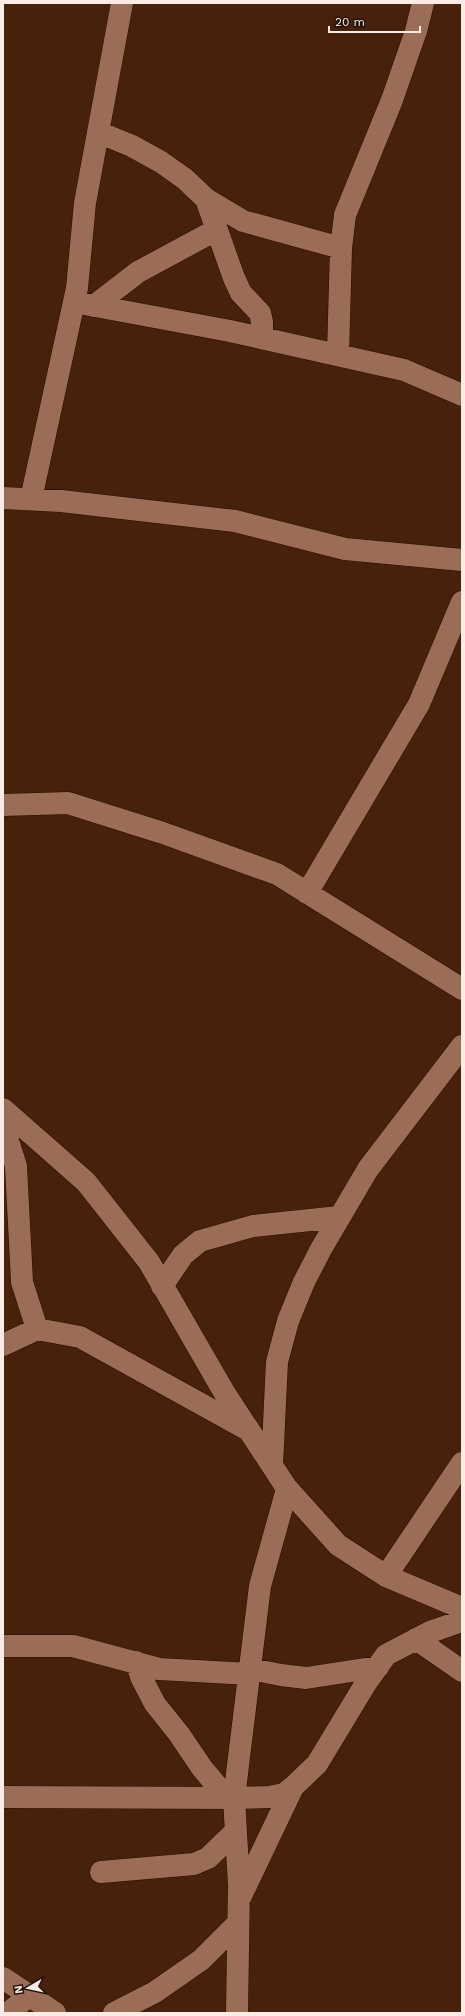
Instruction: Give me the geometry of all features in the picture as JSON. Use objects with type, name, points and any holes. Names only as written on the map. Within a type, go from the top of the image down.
[{"type":"street","points":[[31,499],[84,304],[85,203],[122,3]]},
{"type":"street","points":[[338,355],[341,248],[345,215],[392,100],[416,31],[423,3]]},
{"type":"street","points":[[98,132],[132,146],[161,162],[185,179],[206,199],[242,221],[341,248]]},
{"type":"street","points":[[206,199],[216,230],[241,293],[260,313],[262,322],[262,338]]},
{"type":"street","points":[[84,304],[138,272],[216,230]]},
{"type":"street","points":[[84,304],[262,338],[404,370],[462,395]]},
{"type":"street","points":[[3,498],[31,499],[235,521],[345,549],[462,560]]},
{"type":"street","points":[[307,893],[419,704],[462,602]]},
{"type":"street","points":[[3,805],[68,803],[163,833],[278,874],[462,989]]},
{"type":"street","points":[[272,1465],[277,1362],[288,1321],[304,1282],[339,1217],[368,1168],[462,1046]]},
{"type":"street","points":[[3,1110],[86,1182],[148,1262],[249,1431],[288,1489],[338,1545],[386,1576],[462,1608]]},
{"type":"street","points":[[3,1125],[16,1166],[22,1282],[37,1329]]},
{"type":"street","points":[[162,1286],[183,1256],[200,1241],[253,1226],[339,1217]]},
{"type":"street","points":[[3,1345],[37,1329],[80,1337],[249,1431]]},
{"type":"street","points":[[386,1576],[462,1464]]},
{"type":"street","points":[[237,2013],[238,1913],[236,1831],[231,1798],[251,1671],[260,1586],[288,1489]]},
{"type":"street","points":[[3,1797],[231,1798],[269,1797],[284,1794],[317,1764],[366,1683],[386,1655],[430,1632],[462,1621]]},
{"type":"street","points":[[416,1640],[462,1671]]},
{"type":"street","points":[[3,1646],[73,1646],[159,1669],[251,1671],[306,1678],[378,1667]]},
{"type":"street","points":[[136,1662],[142,1679],[155,1704],[180,1734],[202,1768],[231,1798]]},
{"type":"street","points":[[114,2013],[155,1992],[201,1960],[238,1913],[293,1787]]},
{"type":"street","points":[[101,1872],[194,1864],[208,1858],[236,1831]]},
{"type":"street","points":[[3,1978],[55,2013]]},
{"type":"street","points":[[8,2013],[29,1996]]}]
